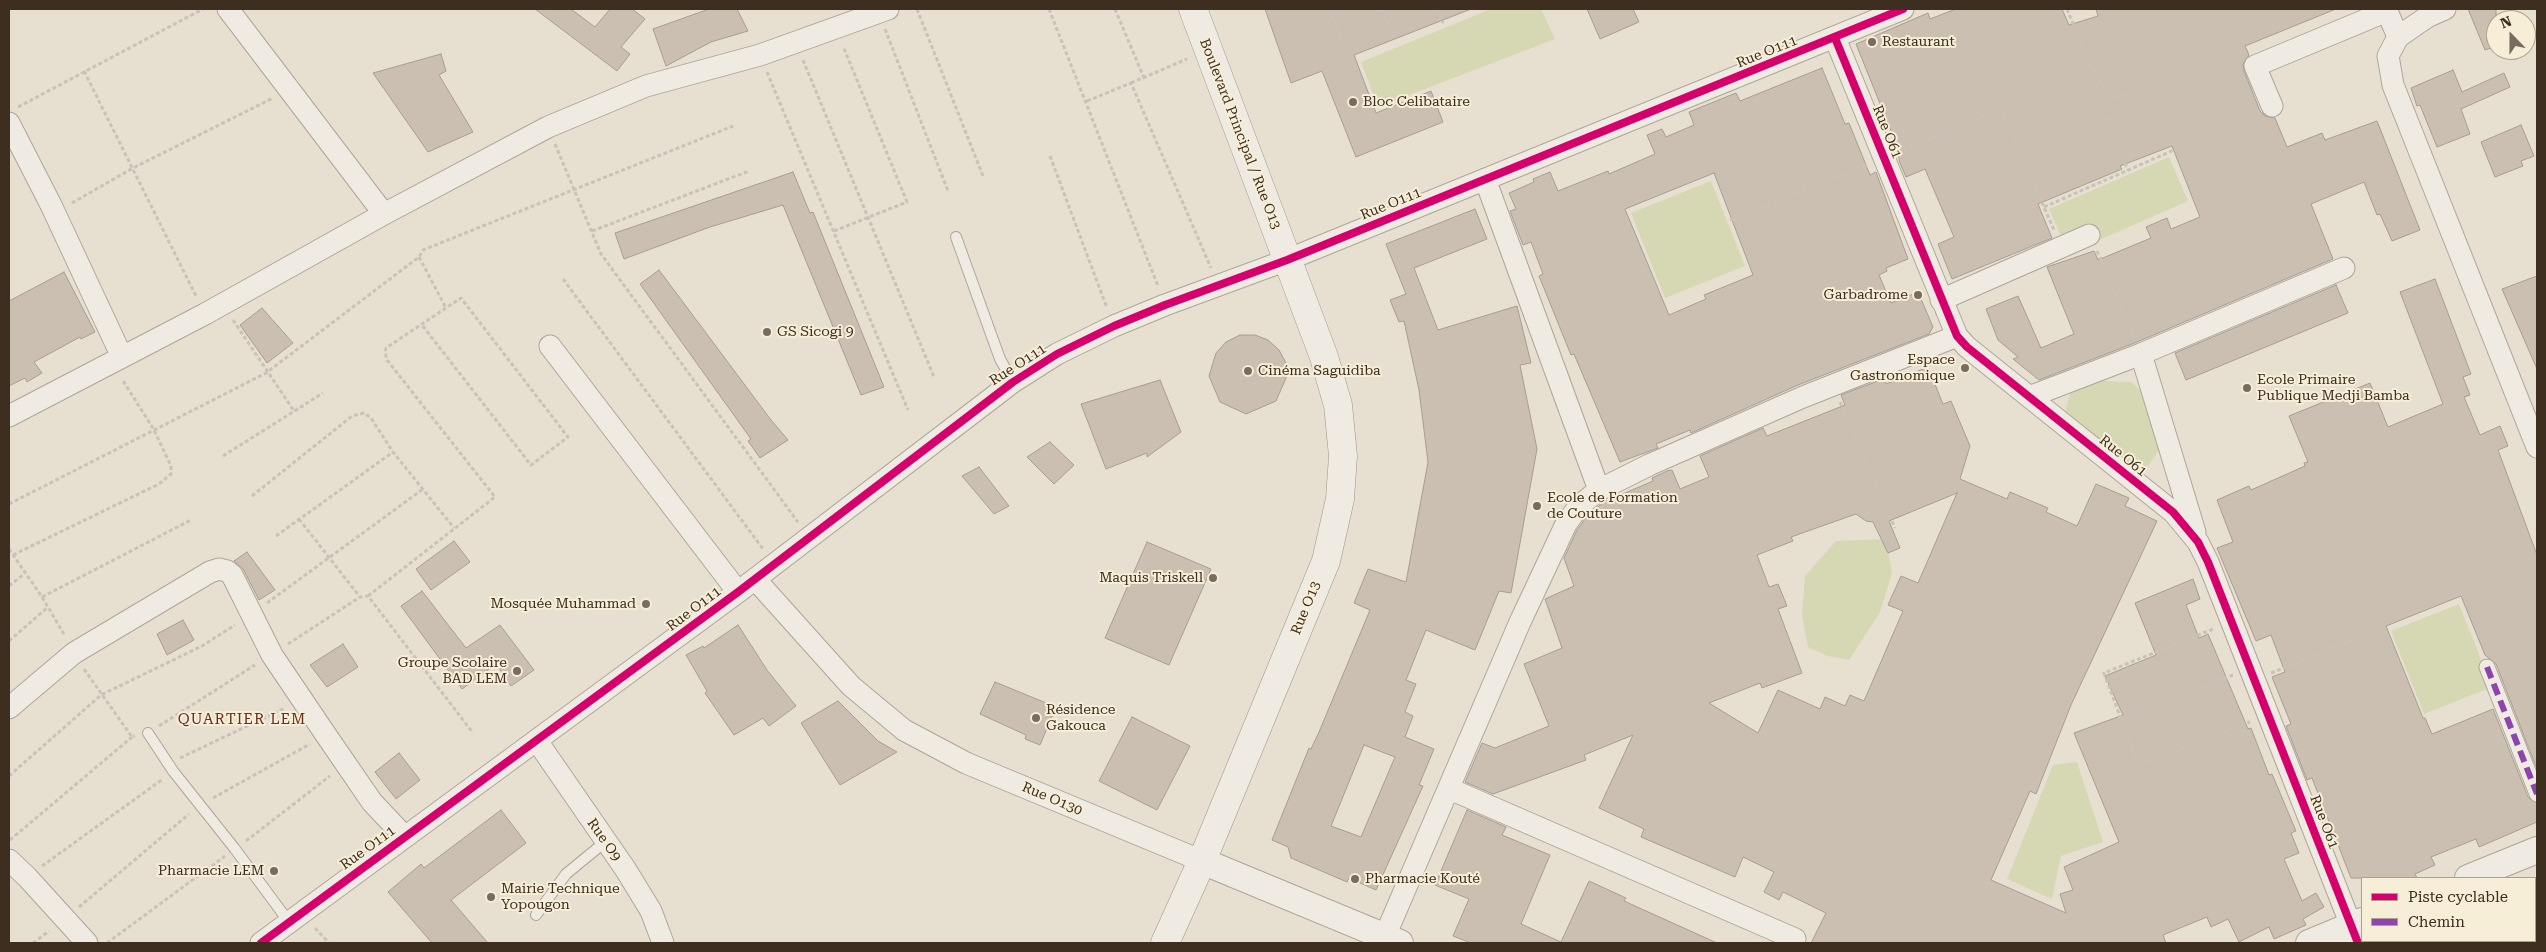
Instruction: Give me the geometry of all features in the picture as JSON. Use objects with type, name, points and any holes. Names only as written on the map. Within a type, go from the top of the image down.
[{"type":"main road","name":"Boulevard Principal / Rue O13","points":[[1193,9],[1287,260]]},
{"type":"main road","name":"Rue O13","points":[[1165,943],[1202,861],[1326,561],[1340,499],[1343,456],[1338,405],[1324,357],[1287,260]]},
{"type":"street","points":[[228,9],[291,89],[384,214]]},
{"type":"street","name":"Rue O111","points":[[261,943],[738,592],[1013,382],[1057,354],[1114,326],[1165,305],[1287,260],[1903,9]]},
{"type":"street","points":[[2445,9],[2427,17],[2398,37],[2388,56],[2393,85],[2537,447]]},
{"type":"street","points":[[9,416],[214,310],[384,214],[548,128],[646,86],[760,55],[883,10]]},
{"type":"street","points":[[2272,106],[2255,66],[2387,11],[2398,37]]},
{"type":"street","name":"Rue O61","points":[[1835,38],[1957,336],[1967,347],[2173,512],[2198,542],[2232,621],[2357,930]]},
{"type":"street","points":[[9,123],[54,213],[117,359]]},
{"type":"street","points":[[1485,179],[1599,490]]},
{"type":"street","points":[[1941,300],[2089,235]]},
{"type":"street","points":[[2029,397],[2142,354],[2344,268]]},
{"type":"street","points":[[1393,940],[1450,789],[1520,622],[1566,524],[1579,506],[1599,490],[1649,465],[1833,386],[1957,336]]},
{"type":"street","points":[[550,346],[738,592]]},
{"type":"street","points":[[2142,354],[2198,542]]},
{"type":"street","points":[[9,708],[74,653],[219,569],[232,575],[272,655],[372,802],[405,837]]},
{"type":"street","name":"Rue O130","points":[[755,579],[850,686],[904,730],[966,763],[1393,940]]},
{"type":"street","points":[[2486,667],[2537,794]]},
{"type":"street","name":"Rue O9","points":[[537,741],[626,870],[651,912],[663,943]]},
{"type":"street","points":[[1450,789],[1795,939]]},
{"type":"street","points":[[2470,877],[2537,850]]},
{"type":"street","points":[[9,860],[87,943]]},
{"type":"street","points":[[2309,943],[2357,930]]},
{"type":"lane","points":[[956,237],[1000,359],[1013,382]]},
{"type":"lane","points":[[148,733],[199,806],[235,849],[288,922]]},
{"type":"lane","points":[[536,915],[566,874],[605,842]]},
{"type":"path","points":[[9,111],[203,9]]},
{"type":"path","points":[[917,9],[983,176]]},
{"type":"path","points":[[1049,9],[1087,101],[1165,305]]},
{"type":"path","points":[[1115,9],[1144,78]]},
{"type":"path","points":[[1329,9],[1350,60]]},
{"type":"path","points":[[1382,9],[1395,39]]},
{"type":"path","points":[[1438,9],[1443,22]]},
{"type":"path","points":[[2067,9],[2087,59],[2112,99],[2124,94],[2132,109],[2105,119],[2128,170]]},
{"type":"path","points":[[883,10],[948,191]]},
{"type":"path","points":[[834,231],[907,202],[836,28]]},
{"type":"path","points":[[796,43],[934,377]]},
{"type":"path","points":[[1087,101],[1208,49]]},
{"type":"path","points":[[760,55],[908,410]]},
{"type":"path","points":[[84,72],[134,168],[214,310],[266,373],[294,411]]},
{"type":"path","points":[[1131,83],[1218,285]]},
{"type":"path","points":[[54,213],[134,168],[291,89]]},
{"type":"path","points":[[2044,207],[2272,106]]},
{"type":"path","points":[[1730,220],[2001,109],[2061,247]]},
{"type":"path","points":[[9,504],[266,373],[419,257],[423,250],[733,126]]},
{"type":"path","points":[[548,128],[601,254],[809,536]]},
{"type":"path","points":[[1050,156],[1114,326]]},
{"type":"path","points":[[592,231],[749,170]]},
{"type":"path","points":[[2089,235],[2142,354]]},
{"type":"path","points":[[419,257],[446,308]]},
{"type":"path","points":[[563,279],[774,563]]},
{"type":"path","points":[[148,733],[360,597],[368,596],[495,497],[387,360],[384,352],[386,348],[461,298],[568,437],[531,465],[422,325]]},
{"type":"path","points":[[13,555],[168,479],[171,466],[117,359]]},
{"type":"path","points":[[1833,386],[1895,528]]},
{"type":"path","points":[[223,456],[323,393]]},
{"type":"path","points":[[252,496],[352,416],[364,413],[371,418],[393,452],[454,528]]},
{"type":"path","points":[[276,536],[393,452]]},
{"type":"path","points":[[9,776],[101,695],[202,646],[251,615],[423,489]]},
{"type":"path","points":[[299,519],[360,597]]},
{"type":"path","points":[[42,597],[191,520]]},
{"type":"path","points":[[9,586],[24,574]]},
{"type":"path","points":[[368,596],[473,733]]},
{"type":"path","points":[[9,641],[48,606]]},
{"type":"path","points":[[2232,621],[2104,673],[2121,719],[2140,765],[2269,715]]},
{"type":"path","points":[[2121,719],[2386,627]]},
{"type":"path","points":[[27,877],[171,767],[303,700]]},
{"type":"path","points":[[65,919],[199,806],[326,735]]},
{"type":"path","points":[[9,840],[132,737]]},
{"type":"green space","points":[[1491,9],[1541,9],[1555,39],[1378,107],[1361,62]]},
{"type":"green space","points":[[2169,157],[2188,201],[2097,241],[2063,241],[2049,209]]},
{"type":"green space","points":[[1711,181],[1745,266],[1665,298],[1631,213]]},
{"type":"green space","points":[[2103,381],[2131,382],[2150,400],[2163,444],[2148,466],[2131,468],[2065,412],[2071,391]]},
{"type":"green space","points":[[1886,539],[1892,573],[1880,612],[1849,660],[1828,656],[1808,647],[1802,615],[1805,576],[1836,541]]},
{"type":"green space","points":[[2459,604],[2492,687],[2424,714],[2391,631]]},
{"type":"green space","points":[[2077,762],[2103,842],[2061,856],[2052,899],[2007,879],[2053,765]]},
{"type":"building","points":[[535,9],[571,9],[595,27],[610,9],[632,9],[645,19],[621,47],[630,54],[617,71]]},
{"type":"building","points":[[709,9],[737,9],[748,31],[711,42],[666,66],[653,29]]},
{"type":"building","points":[[1265,9],[1471,9],[1354,55],[1376,113],[1431,91],[1443,122],[1356,157],[1322,71],[1291,83]]},
{"type":"building","points":[[1587,9],[1633,9],[1639,22],[1600,39]]},
{"type":"building","points":[[1956,9],[2062,9],[2069,25],[2098,16],[2096,9],[2336,9],[2245,46],[2249,55],[2243,64],[2244,71],[2260,111],[2265,116],[2275,118],[2287,147],[2322,133],[2325,140],[2377,121],[2420,230],[2392,241],[2380,214],[2377,215],[2364,182],[2311,204],[2333,259],[2137,342],[2039,380],[2013,359],[2018,357],[1998,340],[1986,309],[2018,296],[2041,348],[2074,334],[2047,267],[2094,251],[2098,260],[2151,238],[2146,227],[2167,218],[2171,229],[2200,217],[2172,146],[2120,166],[2122,169],[2038,204],[2052,238],[1952,279],[1938,244],[1954,237],[1925,169],[1906,177],[1900,163],[1898,154],[1900,153],[1856,44],[1928,13],[1930,19]]},
{"type":"building","points":[[2468,9],[2496,9],[2486,10],[2485,50]]},
{"type":"building","points":[[441,54],[446,71],[439,75],[473,132],[428,152],[373,73]]},
{"type":"building","points":[[1822,68],[1845,124],[1849,123],[1870,175],[1876,172],[1908,259],[1886,268],[1887,271],[1879,275],[1891,303],[1918,292],[1933,327],[1929,334],[1798,385],[1691,433],[1690,430],[1656,444],[1658,448],[1620,462],[1574,354],[1571,355],[1539,276],[1543,274],[1531,242],[1523,245],[1510,211],[1516,209],[1509,193],[1534,182],[1533,179],[1550,172],[1558,191],[1608,171],[1609,174],[1655,154],[1647,135],[1662,129],[1666,137],[1694,125],[1689,112],[1736,93],[1740,101]],"holes":[[[1714,173],[1753,275],[1704,295],[1706,299],[1669,315],[1625,209]]]},
{"type":"building","points":[[2453,70],[2462,92],[2504,73],[2510,87],[2461,109],[2470,134],[2437,147],[2420,105],[2417,106],[2411,88]]},
{"type":"building","points":[[2521,125],[2534,156],[2521,161],[2523,166],[2495,177],[2481,142]]},
{"type":"building","points":[[793,172],[810,213],[813,212],[884,387],[861,395],[783,205],[710,227],[624,259],[615,233]]},
{"type":"building","points":[[1475,209],[1487,239],[1414,268],[1438,330],[1517,306],[1531,363],[1520,365],[1537,449],[1511,593],[1499,591],[1475,650],[1426,630],[1406,680],[1416,684],[1405,712],[1413,716],[1405,737],[1434,749],[1419,785],[1423,786],[1376,890],[1349,878],[1347,882],[1291,858],[1288,847],[1272,840],[1309,748],[1311,749],[1319,732],[1370,610],[1354,603],[1368,569],[1406,582],[1428,462],[1419,390],[1404,321],[1399,322],[1390,300],[1406,294],[1386,244]],"holes":[[[1364,745],[1395,757],[1361,837],[1331,826]]]},
{"type":"building","points":[[659,270],[788,440],[760,458],[748,441],[751,439],[640,284]]},
{"type":"building","points":[[64,272],[95,332],[81,339],[80,337],[34,362],[42,373],[27,382],[25,378],[9,386],[9,301]]},
{"type":"building","points":[[2537,276],[2537,369],[2502,289]]},
{"type":"building","points":[[2435,279],[2471,374],[2463,377],[2470,395],[2464,397],[2480,435],[2500,426],[2508,446],[2498,450],[2537,555],[2537,769],[2496,664],[2485,655],[2461,596],[2386,626],[2423,718],[2425,718],[2432,734],[2493,709],[2528,797],[2537,803],[2537,822],[2479,847],[2476,839],[2431,857],[2435,865],[2415,874],[2416,877],[2351,878],[2312,778],[2307,780],[2286,726],[2291,724],[2272,677],[2285,672],[2271,635],[2256,641],[2217,548],[2233,542],[2217,500],[2249,486],[2251,490],[2305,466],[2304,463],[2308,462],[2289,416],[2370,383],[2388,427],[2443,404],[2400,292]]},
{"type":"building","points":[[2336,285],[2348,313],[2186,380],[2175,353]]},
{"type":"building","points":[[262,308],[293,343],[267,363],[240,325]]},
{"type":"building","name":"Cinéma Saguidiba","points":[[1240,335],[1255,335],[1268,340],[1279,350],[1286,363],[1286,378],[1276,401],[1246,414],[1220,402],[1209,376],[1216,353],[1226,342]]},
{"type":"building","points":[[1928,367],[1943,404],[1951,401],[1970,446],[1960,479],[2007,499],[2010,492],[2048,508],[2046,512],[2077,526],[2096,484],[2129,498],[2125,506],[2157,521],[2071,705],[2036,794],[2030,791],[1991,880],[2066,913],[2060,894],[2073,890],[2064,867],[2119,842],[2074,733],[2123,715],[2105,676],[2156,655],[2135,603],[2193,579],[2200,599],[2186,605],[2199,638],[2208,634],[2248,729],[2251,728],[2269,775],[2272,774],[2296,831],[2291,833],[2299,853],[2284,859],[2302,901],[2316,893],[2324,907],[2303,919],[2306,925],[2274,939],[2269,927],[2239,942],[2228,919],[2211,927],[2207,917],[2163,935],[2166,943],[1811,943],[1826,913],[1783,892],[1779,900],[1764,892],[1774,872],[1743,857],[1735,877],[1641,837],[1644,829],[1599,808],[1633,735],[1584,755],[1586,760],[1493,794],[1465,782],[1482,743],[1495,748],[1549,726],[1524,664],[1562,648],[1545,599],[1574,586],[1564,558],[1577,530],[1588,515],[1604,502],[1653,481],[1652,478],[1667,471],[1672,470],[1680,489],[1709,477],[1700,456],[1763,428],[1767,436],[1845,405],[1841,395],[1883,379],[1886,384]],"holes":[[[1957,493],[1918,583],[1901,576],[1888,605],[1903,611],[1864,701],[1850,695],[1845,706],[1825,697],[1820,709],[1778,690],[1758,733],[1709,703],[1760,683],[1762,688],[1802,673],[1778,609],[1787,606],[1778,584],[1769,587],[1757,555],[1793,541],[1791,537],[1856,514],[1866,521],[1873,522],[1888,553],[1900,548],[1889,521]]]},
{"type":"building","points":[[1160,380],[1181,432],[1147,457],[1147,453],[1106,469],[1081,404]]},
{"type":"building","points":[[1050,442],[1074,465],[1054,484],[1027,457]]},
{"type":"building","points":[[979,467],[1009,506],[994,514],[962,476]]},
{"type":"building","points":[[454,541],[470,562],[431,590],[416,569]]},
{"type":"building","points":[[1147,542],[1211,569],[1169,665],[1105,638]]},
{"type":"building","points":[[247,552],[275,590],[259,600],[243,569],[234,561]]},
{"type":"building","points":[[422,591],[466,648],[500,625],[534,670],[511,686],[496,664],[462,689],[401,606]]},
{"type":"building","points":[[183,620],[194,640],[167,655],[157,634]]},
{"type":"building","points":[[738,625],[767,670],[796,706],[769,726],[763,718],[734,735],[705,693],[707,691],[686,655],[703,646],[704,648]]},
{"type":"building","points":[[343,644],[358,667],[327,687],[310,665]]},
{"type":"building","name":"Résidence Gakouca","points":[[995,682],[1056,707],[1040,745],[1025,739],[1026,735],[980,714]]},
{"type":"building","points":[[838,701],[878,741],[897,752],[840,785],[801,723]]},
{"type":"building","points":[[1132,717],[1190,746],[1157,810],[1099,781]]},
{"type":"building","points":[[399,753],[420,780],[396,799],[375,772]]},
{"type":"building","points":[[501,810],[526,843],[451,900],[488,943],[432,943],[388,892],[421,864],[424,868]]},
{"type":"building","points":[[1467,810],[1506,827],[1502,835],[1550,855],[1521,924],[1561,942],[1589,881],[1626,898],[1624,901],[1717,943],[1471,943],[1453,936],[1469,899],[1435,885]]},
{"type":"marked path","points":[[2487,667],[2537,794]]},
{"type":"cycle path","points":[[261,943],[738,592],[1013,382],[1057,354],[1114,326],[1165,305],[1287,260],[1903,9]]},
{"type":"cycle path","points":[[1835,38],[1957,336],[1967,347],[2173,512],[2198,542],[2208,562],[2358,943]]},
{"type":"place","name":"Restaurant","points":[[1872,42]]},
{"type":"place","name":"Bloc Celibataire","points":[[1353,102]]},
{"type":"place","name":"Garbadrome","points":[[1918,295]]},
{"type":"place","name":"GS Sicogi 9","points":[[767,332]]},
{"type":"place","name":"Espace Gastronomique","points":[[1965,368]]},
{"type":"place","name":"Cinéma Saguidiba","points":[[1248,371]]},
{"type":"place","name":"Ecole Primaire Publique Medji Bamba","points":[[2247,388]]},
{"type":"place","name":"Ecole de Formation de Couture","points":[[1537,506]]},
{"type":"place","name":"Maquis Triskell","points":[[1213,578]]},
{"type":"place","name":"Mosquée Muhammad","points":[[646,604]]},
{"type":"place","name":"Groupe Scolaire BAD LEM","points":[[517,671]]},
{"type":"place","name":"Résidence Gakouca","points":[[1036,718]]},
{"type":"place","name":"Pharmacie LEM","points":[[274,871]]},
{"type":"place","name":"Pharmacie Kouté","points":[[1355,879]]},
{"type":"place","name":"Mairie Technique Yopougon","points":[[491,897]]},
{"type":"district","name":"QUARTIER LEM","points":[[242,720]]}]
